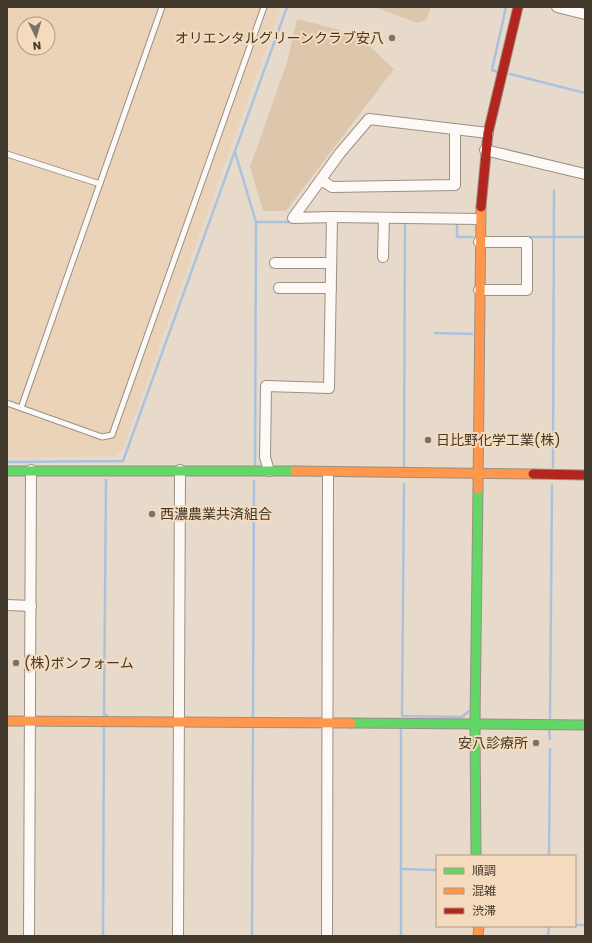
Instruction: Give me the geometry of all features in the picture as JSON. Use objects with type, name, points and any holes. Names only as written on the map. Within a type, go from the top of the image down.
[{"type":"street","points":[[476,855],[475,724],[480,219],[485,150],[488,133],[518,7]]},
{"type":"street","points":[[557,7],[585,14]]},
{"type":"street","points":[[480,219],[332,217],[293,218],[340,152],[369,119],[488,133]]},
{"type":"street","points":[[321,180],[332,187],[455,185],[455,130]]},
{"type":"street","points":[[485,150],[517,156],[585,174]]},
{"type":"street","points":[[269,472],[265,457],[266,386],[329,388],[332,288],[332,217]]},
{"type":"street","points":[[383,257],[384,218]]},
{"type":"street","points":[[479,242],[527,242],[527,290],[479,290]]},
{"type":"street","points":[[275,263],[331,263]]},
{"type":"street","points":[[279,288],[332,288]]},
{"type":"street","points":[[29,936],[31,470]]},
{"type":"street","points":[[178,936],[180,470]]},
{"type":"street","points":[[7,471],[180,470],[585,475]]},
{"type":"street","points":[[327,936],[328,472]]},
{"type":"street","points":[[7,605],[31,606]]},
{"type":"street","points":[[7,721],[328,722],[585,725]]},
{"type":"lane","points":[[21,408],[162,7]]},
{"type":"lane","points":[[7,403],[102,437],[112,434],[264,7]]},
{"type":"lane","points":[[7,154],[100,184]]},
{"type":"path","points":[[327,872],[399,872]]},
{"type":"path","points":[[327,921],[399,922]]},
{"type":"shaded area","points":[[7,7],[281,7],[122,451],[114,456],[7,458]]},
{"type":"shaded area","points":[[374,7],[431,7],[427,19],[418,23]]},
{"type":"shaded area","name":"オリエンタルグリーンクラブ安八","points":[[297,19],[337,29],[367,44],[394,69],[286,211],[263,211],[250,167],[287,62]]},
{"type":"waterway","points":[[7,462],[123,461],[287,7]]},
{"type":"waterway","points":[[498,72],[492,70],[506,7]]},
{"type":"waterway","points":[[510,74],[585,93]]},
{"type":"waterway","points":[[235,152],[256,222],[255,466]]},
{"type":"waterway","points":[[553,467],[554,191]]},
{"type":"waterway","points":[[256,222],[292,222]]},
{"type":"waterway","points":[[404,467],[405,223]]},
{"type":"waterway","points":[[455,223],[457,223],[457,237],[473,237]]},
{"type":"waterway","points":[[526,237],[585,237]]},
{"type":"waterway","points":[[435,333],[472,334]]},
{"type":"waterway","points":[[106,480],[104,715],[107,715]]},
{"type":"waterway","points":[[253,716],[254,481]]},
{"type":"waterway","points":[[404,484],[402,716],[462,717],[469,711]]},
{"type":"waterway","points":[[550,718],[552,485]]},
{"type":"waterway","points":[[103,936],[104,727]]},
{"type":"waterway","points":[[252,936],[253,728]]},
{"type":"waterway","points":[[401,730],[401,936]]},
{"type":"waterway","points":[[549,730],[550,739]]},
{"type":"waterway","points":[[549,855],[550,749]]},
{"type":"waterway","points":[[401,869],[436,870]]},
{"type":"waterway","points":[[576,925],[585,925]]},
{"type":"waterway","points":[[548,936],[549,927]]},
{"type":"traffic: fast","points":[[7,471],[295,471]]},
{"type":"traffic: fast","points":[[476,855],[475,724],[478,489]]},
{"type":"traffic: fast","points":[[351,723],[585,725]]},
{"type":"traffic: slow","points":[[478,489],[481,207]]},
{"type":"traffic: slow","points":[[295,471],[533,474]]},
{"type":"traffic: slow","points":[[7,721],[351,723]]},
{"type":"traffic: slow","points":[[478,936],[479,927]]},
{"type":"traffic: jam","points":[[481,207],[488,133],[518,7]]},
{"type":"traffic: jam","points":[[533,474],[585,475]]},
{"type":"place","name":"オリエンタルグリーンクラブ安八","points":[[392,38]]},
{"type":"place","name":"日比野化学工業(株)","points":[[428,440]]},
{"type":"place","name":"西濃農業共済組合","points":[[152,514]]},
{"type":"place","name":"(株)ボンフォーム","points":[[16,663]]},
{"type":"place","name":"安八診療所","points":[[536,743]]}]
